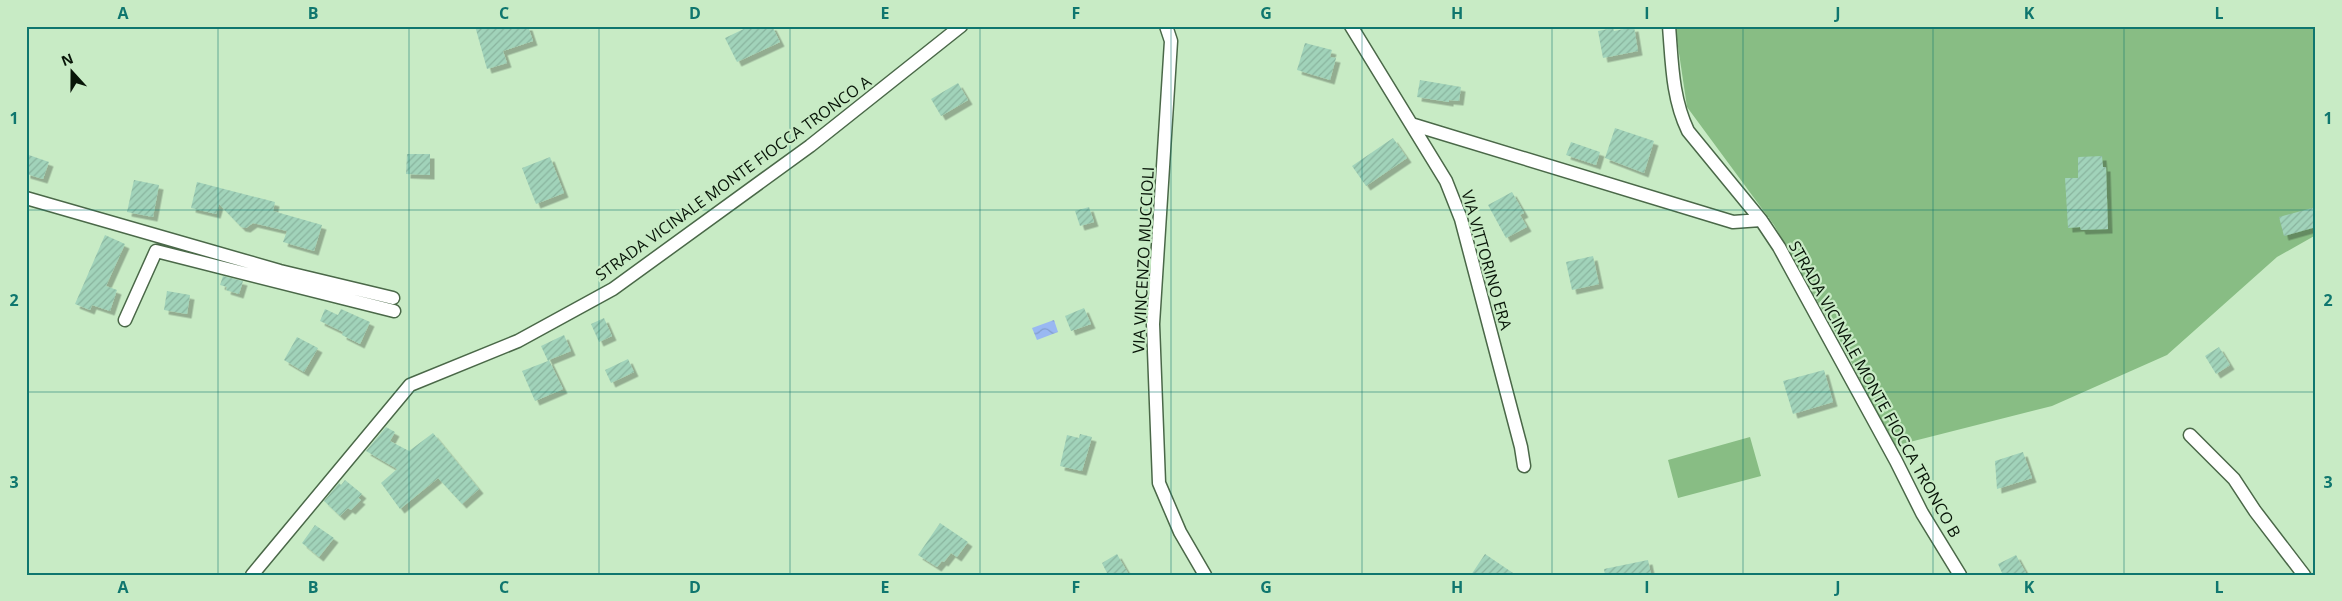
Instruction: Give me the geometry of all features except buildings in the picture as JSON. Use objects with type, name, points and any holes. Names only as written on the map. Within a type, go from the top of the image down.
[{"type":"street","name":"STRADA VICINALE MONTE FIOCCA TRONCO A","points":[[252,575],[410,385],[518,342],[613,289],[810,146],[961,26]]},
{"type":"street","name":"VIA VINCENZO MUCCIOLI","points":[[1166,26],[1171,41],[1153,324],[1159,483],[1180,532],[1205,575]]},
{"type":"street","name":"VIA VITTORINO ERA","points":[[1351,26],[1446,181],[1461,218],[1522,447],[1524,466]]},
{"type":"street","name":"STRADA VICINALE MONTE FIOCCA TRONCO B","points":[[1669,26],[1674,89],[1680,115],[1700,147],[1760,220],[1779,247],[1896,461],[1922,513],[1960,575]]},
{"type":"street","points":[[1411,124],[1732,222],[1760,220]]},
{"type":"street","points":[[26,198],[280,271],[393,298]]},
{"type":"street","points":[[124,320],[156,251],[394,311]]},
{"type":"street","points":[[2190,435],[2234,479],[2254,511],[2304,575]]},
{"type":"green space","points":[[1675,26],[2316,26],[2316,235],[2277,257],[2167,355],[2052,406],[1894,446],[1842,344],[1774,225],[1687,107]]},
{"type":"green space","points":[[1750,437],[1761,476],[1678,498],[1668,460]]},
{"type":"water","points":[[1054,320],[1058,332],[1037,340],[1032,328]]}]
